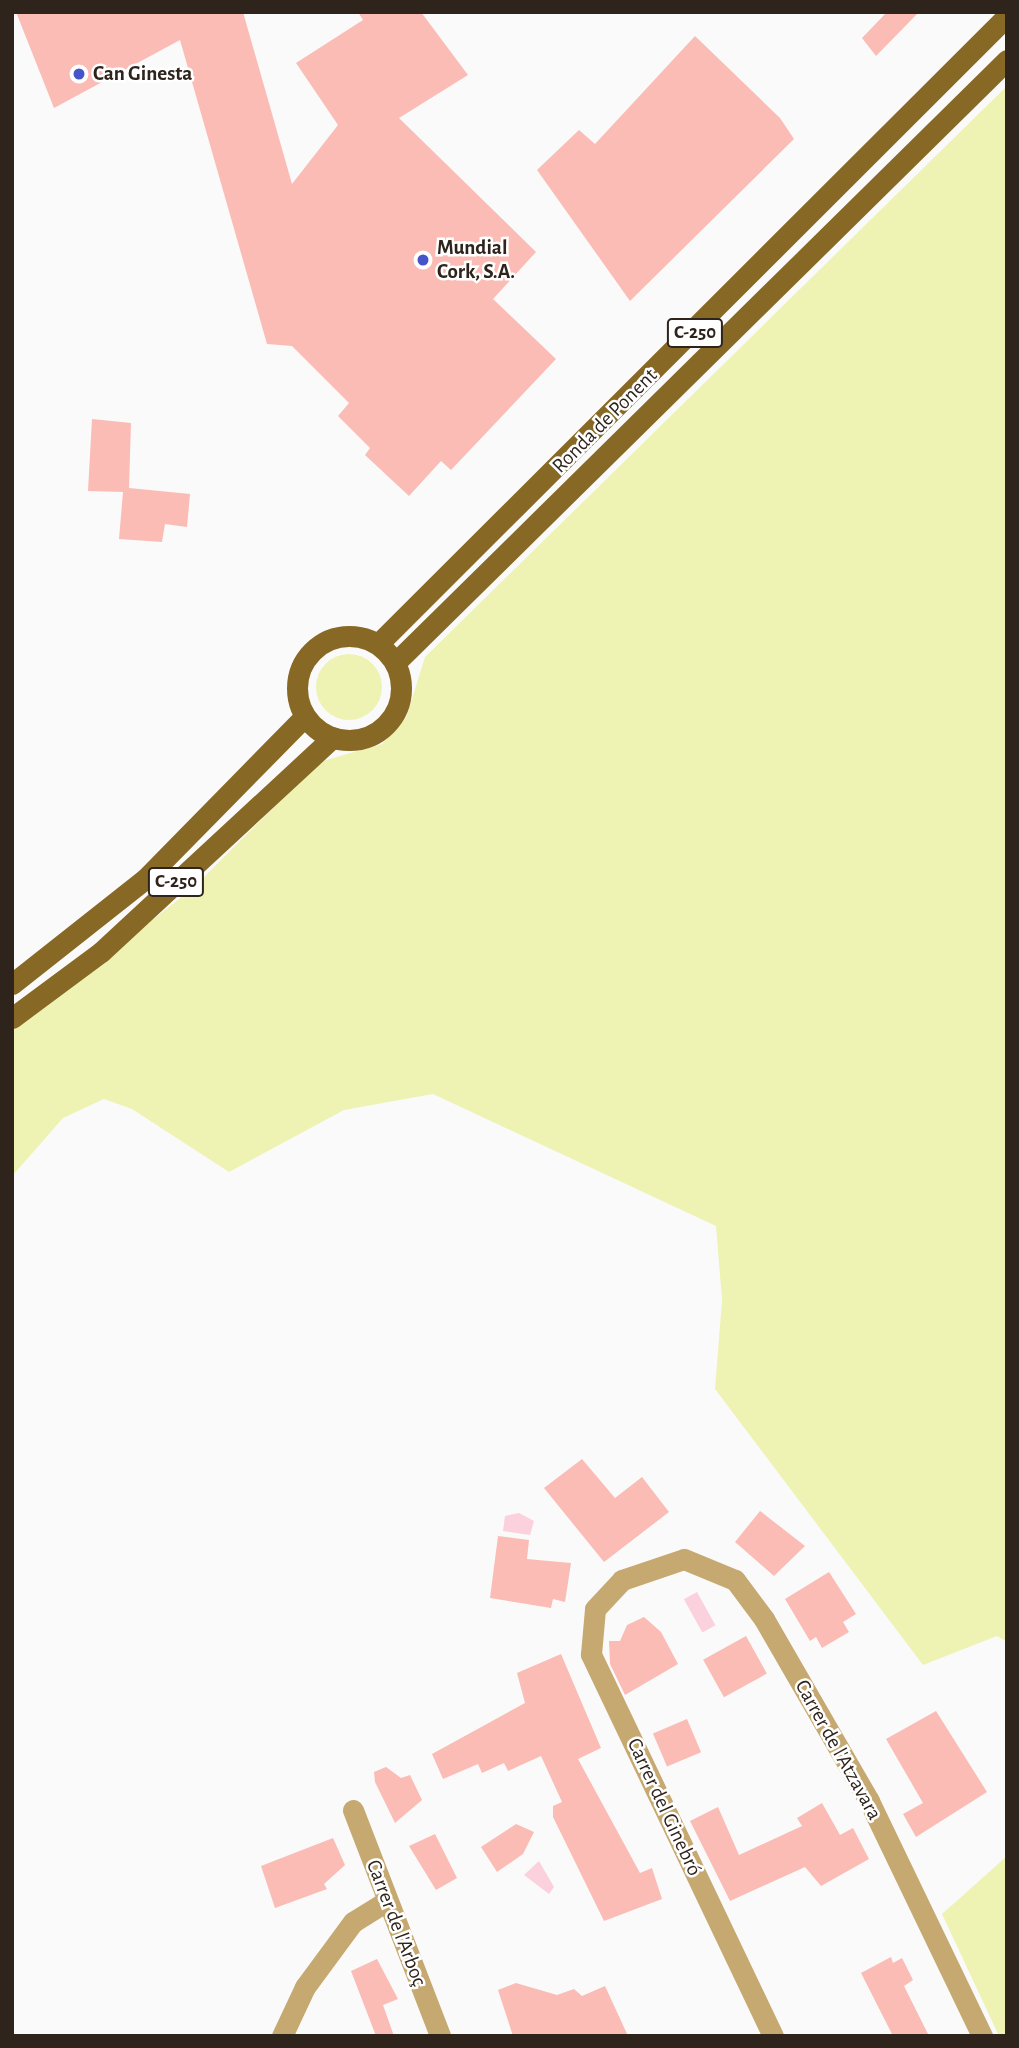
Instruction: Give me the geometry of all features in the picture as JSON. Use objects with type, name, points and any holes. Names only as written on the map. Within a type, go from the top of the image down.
[{"type":"main road","name":"Ronda de Ponent","points":[[378,644],[1007,16]]},
{"type":"main road","name":"C-250","points":[[395,663],[1007,60]]},
{"type":"main road","points":[[344,635],[378,644],[395,663],[400,698],[389,721],[359,739],[333,737],[305,716],[297,681],[313,650],[344,635]]},
{"type":"main road","name":"C-250","points":[[12,984],[145,879],[305,716]]},
{"type":"main road","name":"C-250","points":[[12,1018],[101,952],[333,737]]},
{"type":"street","name":"Carrer de l'Atzavara","points":[[622,1580],[684,1559],[736,1580],[869,1801],[982,2036]]},
{"type":"street","name":"Carrer del Ginebró","points":[[622,1580],[595,1609],[591,1654],[773,2036]]},
{"type":"street","name":"Carrer de l'Arboç","points":[[353,1810],[440,2036]]},
{"type":"street","points":[[282,2036],[305,1987],[353,1922],[387,1901]]},
{"type":"green space","points":[[1007,86],[1007,1642],[997,1636],[923,1665],[715,1389],[722,1300],[716,1226],[433,1094],[344,1110],[229,1172],[132,1109],[104,1099],[63,1118],[13,1175],[12,1031],[193,888],[319,762],[382,744],[406,718],[425,657]]},
{"type":"green space","points":[[343,654],[355,654],[367,659],[377,669],[382,687],[380,700],[367,715],[355,720],[343,720],[331,715],[321,705],[316,693],[316,681],[321,669],[331,659]]},
{"type":"green space","points":[[1007,1856],[1007,2036],[999,2036],[942,1914]]},
{"type":"shaded area","points":[[519,1513],[534,1521],[530,1535],[503,1531],[505,1516]]},
{"type":"shaded area","points":[[697,1592],[715,1625],[702,1633],[684,1599]]},
{"type":"shaded area","points":[[539,1861],[554,1887],[549,1894],[524,1875]]},
{"type":"building","name":"Mundial Cork, S.A.","points":[[16,12],[243,12],[292,184],[338,125],[296,63],[363,20],[358,12],[421,12],[468,75],[399,118],[536,252],[493,299],[556,359],[451,470],[441,461],[409,496],[365,455],[370,448],[338,416],[349,403],[292,346],[267,344],[180,40],[54,108]]},
{"type":"building","points":[[887,12],[919,12],[876,56],[862,38]]},
{"type":"building","points":[[695,36],[780,118],[794,139],[630,301],[537,170],[579,130],[595,144]]},
{"type":"building","points":[[92,419],[131,423],[129,488],[190,494],[187,527],[165,524],[162,542],[119,539],[123,492],[88,491]]},
{"type":"building","points":[[582,1459],[615,1498],[642,1477],[669,1512],[604,1562],[544,1488]]},
{"type":"building","points":[[760,1511],[805,1546],[774,1576],[735,1542]]},
{"type":"building","points":[[498,1536],[529,1540],[527,1559],[571,1563],[565,1602],[553,1599],[551,1608],[490,1598]]},
{"type":"building","points":[[829,1572],[856,1614],[843,1622],[849,1632],[822,1648],[816,1637],[810,1641],[785,1599]]},
{"type":"building","points":[[644,1617],[661,1632],[678,1664],[625,1695],[610,1664],[609,1641],[620,1641],[627,1625]]},
{"type":"building","points":[[746,1636],[767,1674],[724,1697],[703,1660]]},
{"type":"building","points":[[561,1654],[601,1748],[578,1759],[640,1873],[652,1868],[662,1899],[604,1921],[553,1817],[553,1806],[562,1802],[541,1756],[508,1771],[504,1763],[482,1773],[478,1764],[443,1779],[432,1754],[525,1703],[517,1673]]},
{"type":"building","points":[[936,1711],[987,1792],[916,1837],[903,1814],[923,1803],[886,1739]]},
{"type":"building","points":[[687,1719],[701,1752],[667,1767],[653,1733]]},
{"type":"building","points":[[386,1767],[401,1778],[410,1775],[422,1800],[395,1823],[375,1782],[374,1772]]},
{"type":"building","points":[[822,1803],[840,1835],[853,1828],[869,1859],[821,1886],[805,1867],[730,1901],[690,1821],[718,1807],[739,1855],[802,1826],[797,1818]]},
{"type":"building","points":[[516,1824],[534,1832],[523,1854],[497,1872],[481,1847]]},
{"type":"building","points":[[435,1834],[457,1878],[436,1890],[409,1846]]},
{"type":"building","points":[[333,1838],[345,1865],[324,1884],[327,1889],[275,1908],[261,1866]]},
{"type":"building","points":[[891,1957],[893,1963],[902,1958],[913,1980],[904,1986],[929,2036],[893,2036],[861,1973]]},
{"type":"building","points":[[377,1959],[398,1999],[383,2005],[394,2036],[376,2036],[351,1971]]},
{"type":"building","points":[[516,1983],[557,1995],[574,1989],[582,1996],[605,1986],[628,2036],[513,2036],[498,1990]]},
{"type":"place","name":"Can Ginesta","points":[[79,74]]},
{"type":"place","name":"Mundial Cork, S.A.","points":[[423,260]]}]
